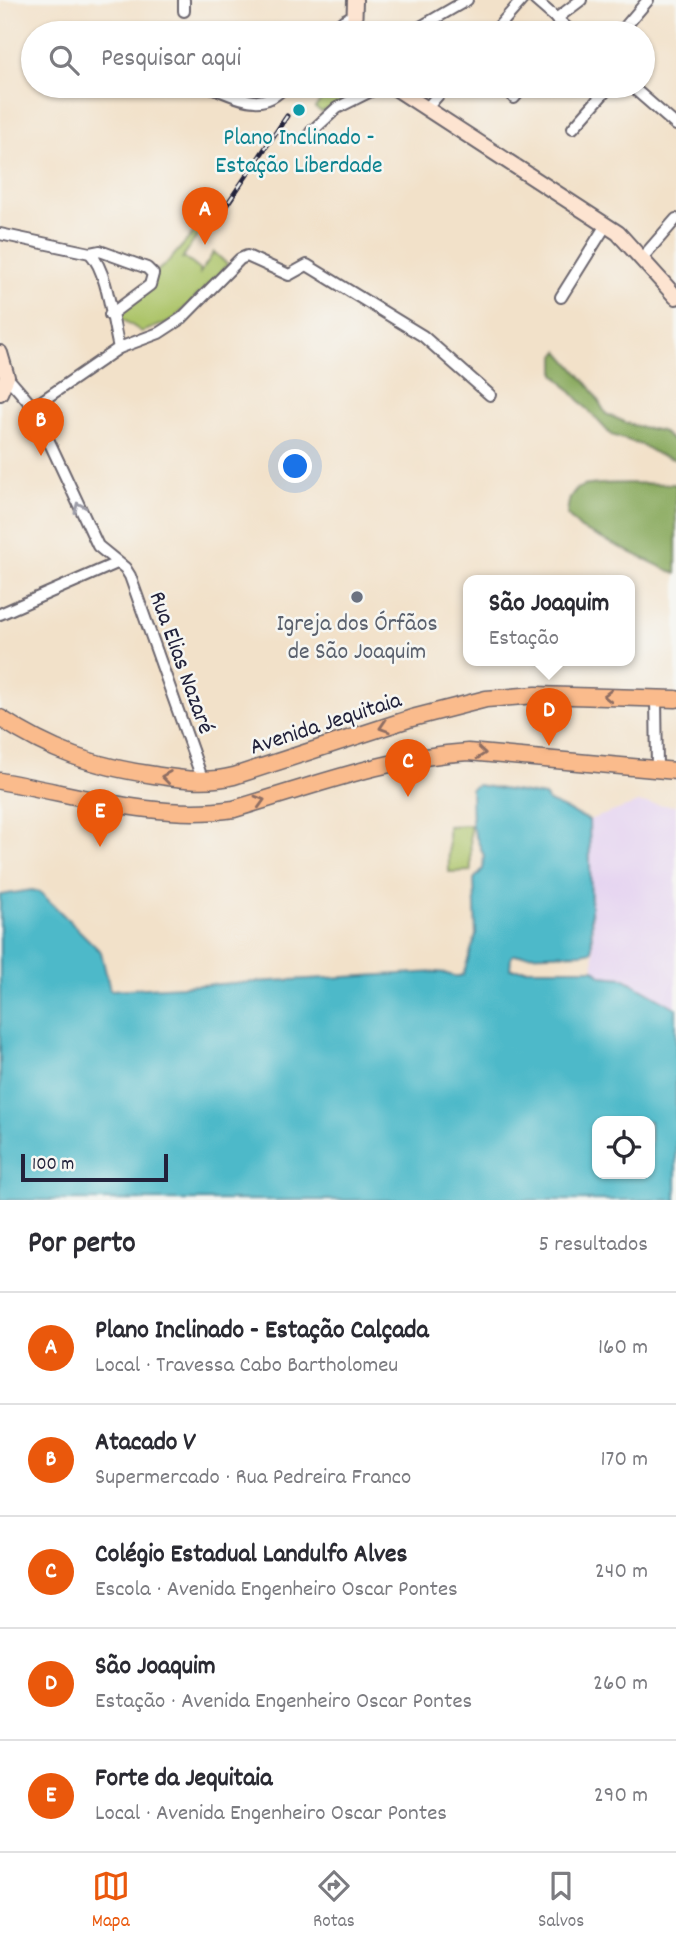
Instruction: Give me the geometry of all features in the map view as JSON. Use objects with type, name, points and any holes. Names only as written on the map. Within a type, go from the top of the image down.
[{"type":"main road","points":[[354,21],[355,0]]},
{"type":"main road","points":[[410,98],[624,238],[676,298]]},
{"type":"main road","points":[[0,353],[7,377],[0,393]]},
{"type":"main road","name":"Avenida Jequitaia","points":[[3,717],[53,749],[76,758],[111,769],[203,781],[234,776],[438,710],[486,699],[522,695],[676,699]]},
{"type":"main road","points":[[0,781],[151,809],[205,811],[234,808],[398,761],[443,753],[480,753],[676,771]]},
{"type":"street","points":[[431,21],[467,0]]},
{"type":"street","points":[[504,21],[522,0]]},
{"type":"street","points":[[535,0],[556,19],[581,0]]},
{"type":"street","points":[[630,21],[648,0]]},
{"type":"street","points":[[343,21],[354,15]]},
{"type":"street","points":[[234,98],[250,102],[265,98]]},
{"type":"street","points":[[311,132],[337,108],[357,98]]},
{"type":"street","points":[[426,109],[436,98]]},
{"type":"street","points":[[573,128],[599,98]]},
{"type":"street","points":[[645,98],[676,125]]},
{"type":"street","points":[[642,258],[676,219]]},
{"type":"street","points":[[561,297],[606,225]]},
{"type":"street","points":[[0,234],[90,253],[100,251],[146,268],[153,274],[150,285],[110,315]]},
{"type":"street","points":[[90,253],[96,259],[104,277],[119,348]]},
{"type":"street","points":[[33,407],[119,348],[159,332],[182,318],[243,257],[251,257],[292,275],[307,265],[423,336],[490,395]]},
{"type":"street","name":"Rua Elias Nazaré","points":[[7,377],[33,407],[92,536],[106,554],[131,576],[203,781]]},
{"type":"street","points":[[0,614],[117,563]]},
{"type":"street","points":[[656,698],[657,769]]},
{"type":"shaded area","points":[[638,803],[676,806],[676,1008],[623,978],[602,976],[594,969],[589,820]]},
{"type":"green space","points":[[322,98],[351,98],[322,112],[315,108]]},
{"type":"green space","points":[[196,230],[200,232],[181,260],[184,257],[200,270],[200,273],[214,252],[228,265],[172,321],[142,332],[122,319],[119,315]]},
{"type":"green space","points":[[559,351],[591,388],[606,414],[632,425],[661,431],[676,443],[676,460],[611,435],[555,374],[555,356]]},
{"type":"green space","points":[[613,483],[676,484],[676,574],[581,529],[567,515],[572,495],[581,487]]},
{"type":"green space","points":[[470,825],[471,871],[449,872],[448,826]]},
{"type":"water","points":[[477,785],[544,796],[549,802],[589,820],[592,951],[513,955],[510,969],[594,969],[602,976],[623,978],[676,1008],[676,1200],[0,1200],[0,895],[32,890],[40,892],[101,952],[110,990],[437,972],[459,976],[463,975],[476,935],[474,879],[483,869],[484,856],[472,827],[471,789]]},
{"type":"railway","points":[[211,228],[287,116]]},
{"type":"place","name":"Plano Inclinado - Estação Liberdade","points":[[299,110]]},
{"type":"place","name":"Plano Inclinado - Estação Calçada","points":[[205,245]]},
{"type":"place","name":"Atacado V","points":[[41,456]]},
{"type":"place","name":"Igreja dos Órfãos de São Joaquim","points":[[357,597]]},
{"type":"place","name":"São Joaquim","points":[[549,746]]},
{"type":"place","name":"Colégio Estadual Landulfo Alves","points":[[408,797]]},
{"type":"place","name":"Forte da Jequitaia","points":[[100,847]]}]
